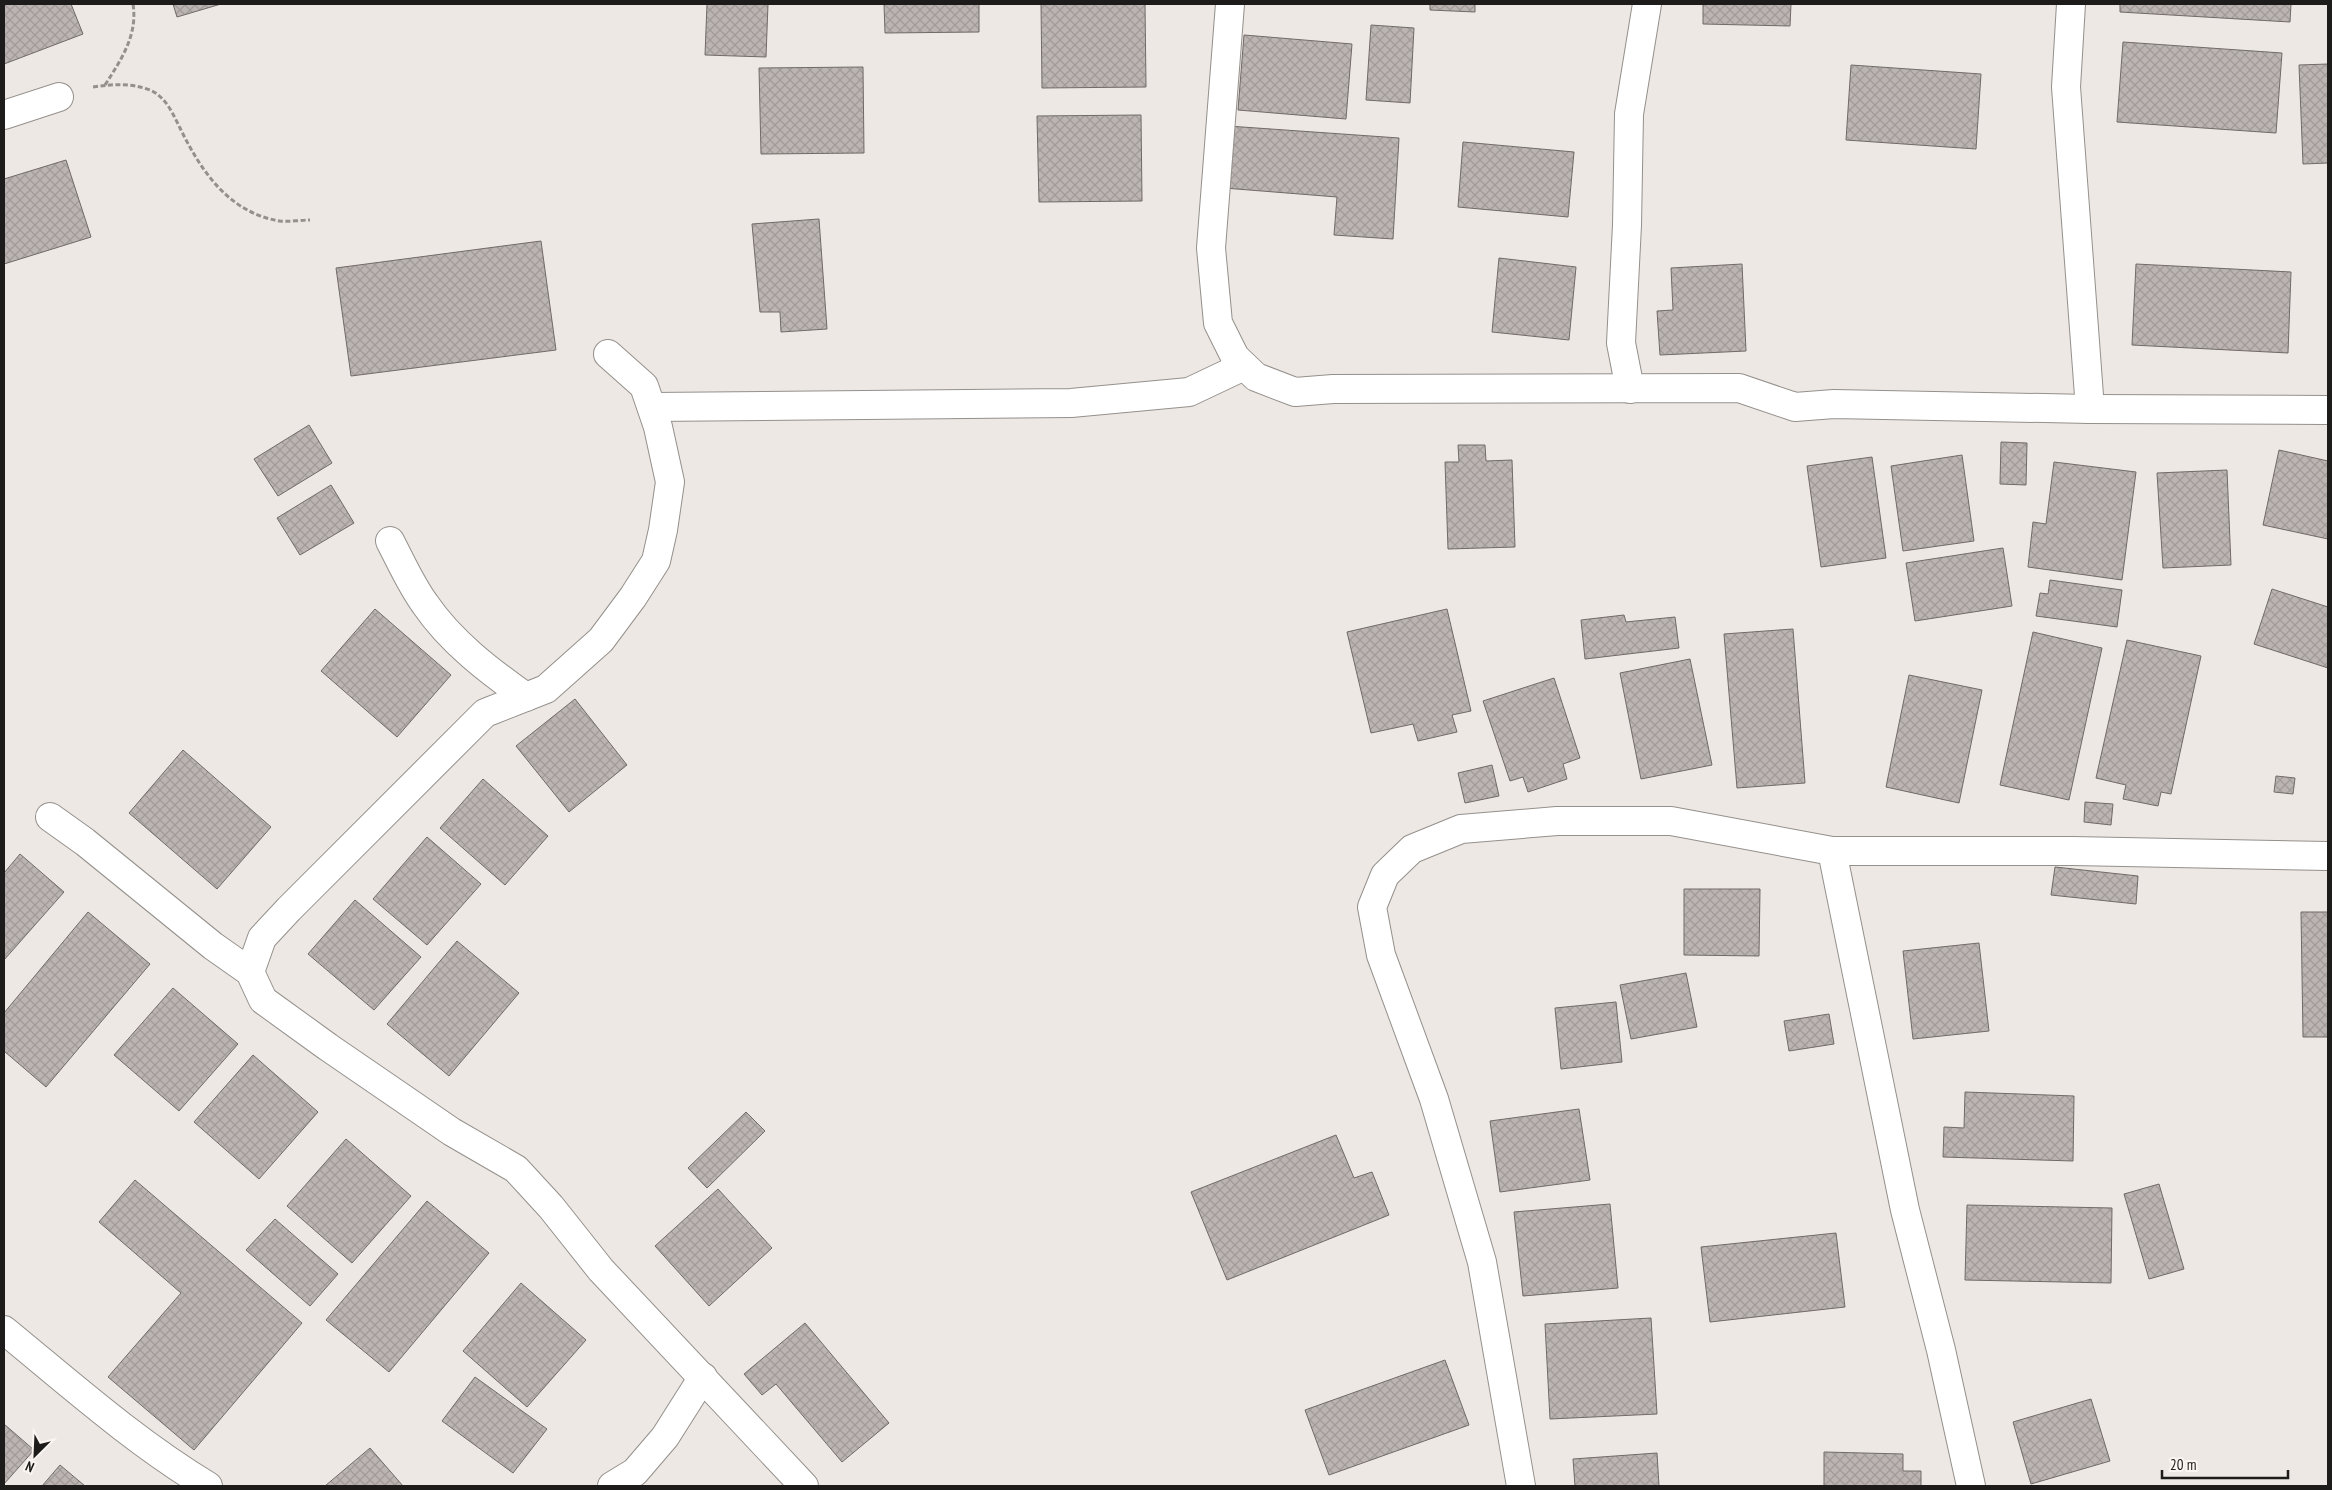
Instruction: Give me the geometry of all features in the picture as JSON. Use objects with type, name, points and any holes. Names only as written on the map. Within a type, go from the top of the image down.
[{"type":"street","points":[[1230,4],[1211,248],[1218,323],[1235,357],[1256,377],[1295,392],[1333,389],[1739,388],[1795,407],[1834,404],[2090,409],[2328,410]]},
{"type":"street","points":[[1630,388],[1621,343],[1629,114],[1647,4]]},
{"type":"street","points":[[2071,4],[2066,87],[2090,409]]},
{"type":"street","points":[[4,115],[59,97]]},
{"type":"street","points":[[250,972],[262,938],[485,713],[546,689],[601,640],[633,598],[656,561],[670,482],[658,426],[644,386],[608,354]]},
{"type":"street","points":[[652,407],[1071,403],[1189,392],[1244,366]]},
{"type":"street","points":[[390,541],[425,605],[460,645],[490,672],[526,697]]},
{"type":"street","points":[[50,817],[85,842],[213,946],[250,972],[263,1000],[320,1042],[452,1132],[516,1169],[551,1207],[601,1270],[804,1486]]},
{"type":"street","points":[[1521,1486],[1482,1262],[1434,1098],[1381,955],[1372,907],[1386,875],[1412,849],[1461,829],[1558,822],[1671,821],[1832,851],[2073,851],[2328,856]]},
{"type":"street","points":[[1832,851],[1905,1210],[1941,1350],[1971,1486]]},
{"type":"street","points":[[4,1330],[94,1404],[178,1468],[208,1486]]},
{"type":"street","points":[[612,1486],[635,1472],[665,1437],[703,1377]]},
{"type":"path","points":[[105,85],[127,52],[135,15],[133,4]]},
{"type":"path","points":[[59,97],[105,85],[122,84],[152,91],[169,106],[206,175],[231,199],[254,213],[281,221],[310,220]]},
{"type":"building","points":[[4,4],[71,4],[83,34],[4,64]]},
{"type":"building","points":[[173,4],[221,4],[177,17]]},
{"type":"building","points":[[707,4],[768,4],[766,57],[705,55]]},
{"type":"building","points":[[884,4],[979,4],[979,32],[885,33]]},
{"type":"building","points":[[1041,4],[1145,4],[1146,87],[1042,88]]},
{"type":"building","points":[[1430,4],[1475,4],[1475,12],[1430,10]]},
{"type":"building","points":[[1703,4],[1791,4],[1790,26],[1703,24]]},
{"type":"building","points":[[2120,4],[2291,4],[2290,22],[2120,12]]},
{"type":"building","points":[[1371,25],[1414,28],[1410,103],[1366,100]]},
{"type":"building","points":[[1244,35],[1352,44],[1346,119],[1238,110]]},
{"type":"building","points":[[2123,42],[2282,53],[2276,133],[2117,122]]},
{"type":"building","points":[[2328,64],[2328,163],[2303,164],[2299,65]]},
{"type":"building","points":[[1851,65],[1981,74],[1976,149],[1846,140]]},
{"type":"building","points":[[863,67],[864,153],[761,154],[759,68]]},
{"type":"building","points":[[1141,115],[1142,201],[1039,202],[1037,116]]},
{"type":"building","points":[[1228,126],[1399,138],[1393,239],[1334,235],[1337,197],[1224,188]]},
{"type":"building","points":[[1463,142],[1574,152],[1568,217],[1458,207]]},
{"type":"building","points":[[66,160],[91,237],[4,264],[4,179]]},
{"type":"building","points":[[819,219],[827,329],[781,332],[780,312],[760,312],[752,224]]},
{"type":"building","points":[[541,241],[556,350],[351,376],[336,268]]},
{"type":"building","points":[[1499,258],[1576,267],[1569,340],[1492,332]]},
{"type":"building","points":[[1742,264],[1746,351],[1660,355],[1657,311],[1673,310],[1671,268]]},
{"type":"building","points":[[2136,264],[2291,272],[2288,353],[2132,345]]},
{"type":"building","points":[[309,425],[332,463],[278,496],[254,459]]},
{"type":"building","points":[[2001,442],[2027,443],[2026,485],[2000,484]]},
{"type":"building","points":[[1458,445],[1485,445],[1486,461],[1512,460],[1515,547],[1448,549],[1445,462],[1459,462]]},
{"type":"building","points":[[2279,450],[2328,461],[2328,539],[2263,525]]},
{"type":"building","points":[[1962,455],[1974,541],[1903,551],[1891,466]]},
{"type":"building","points":[[1872,457],[1886,558],[1821,567],[1807,466]]},
{"type":"building","points":[[2054,462],[2136,472],[2122,580],[2028,567],[2033,522],[2046,524]]},
{"type":"building","points":[[2227,470],[2231,565],[2163,568],[2157,473]]},
{"type":"building","points":[[331,485],[354,523],[300,555],[277,518]]},
{"type":"building","points":[[2003,548],[2012,606],[1915,621],[1906,563]]},
{"type":"building","points":[[2050,580],[2122,590],[2117,627],[2036,616],[2040,593],[2048,594]]},
{"type":"building","points":[[2272,589],[2328,607],[2328,668],[2254,644]]},
{"type":"building","points":[[375,609],[451,675],[397,737],[321,671]]},
{"type":"building","points":[[1447,609],[1471,711],[1452,715],[1457,732],[1418,741],[1413,724],[1371,733],[1347,632]]},
{"type":"building","points":[[1624,615],[1626,622],[1675,617],[1679,648],[1585,659],[1581,620]]},
{"type":"building","points":[[1793,629],[1805,783],[1737,788],[1724,634]]},
{"type":"building","points":[[2033,632],[2102,648],[2069,800],[2000,785]]},
{"type":"building","points":[[2127,640],[2201,656],[2171,794],[2161,792],[2158,806],[2123,799],[2126,785],[2096,778]]},
{"type":"building","points":[[1690,659],[1712,765],[1641,779],[1620,673]]},
{"type":"building","points":[[1909,675],[1982,690],[1959,803],[1886,787]]},
{"type":"building","points":[[1554,678],[1580,758],[1563,764],[1567,779],[1528,792],[1523,777],[1510,781],[1483,701]]},
{"type":"building","points":[[575,699],[627,765],[569,812],[516,746]]},
{"type":"building","points":[[183,750],[271,827],[217,889],[129,813]]},
{"type":"building","points":[[1492,765],[1499,796],[1465,803],[1458,773]]},
{"type":"building","points":[[2276,776],[2295,778],[2293,794],[2274,792]]},
{"type":"building","points":[[483,779],[548,836],[505,885],[440,828]]},
{"type":"building","points":[[2085,802],[2113,804],[2111,825],[2084,822]]},
{"type":"building","points":[[427,837],[481,884],[427,945],[373,899]]},
{"type":"building","points":[[20,854],[64,892],[4,960],[4,873]]},
{"type":"building","points":[[2055,867],[2138,876],[2136,904],[2051,895]]},
{"type":"building","points":[[1684,889],[1760,889],[1759,956],[1684,955]]},
{"type":"building","points":[[355,900],[421,957],[374,1010],[308,954]]},
{"type":"building","points":[[88,912],[150,964],[46,1087],[4,1051],[4,1013]]},
{"type":"building","points":[[2301,912],[2328,912],[2328,1037],[2303,1037]]},
{"type":"building","points":[[457,941],[519,993],[449,1076],[387,1024]]},
{"type":"building","points":[[1979,943],[1989,1031],[1913,1039],[1903,951]]},
{"type":"building","points":[[1686,973],[1697,1027],[1631,1039],[1620,985]]},
{"type":"building","points":[[173,988],[238,1044],[179,1111],[114,1055]]},
{"type":"building","points":[[1616,1002],[1622,1062],[1561,1069],[1555,1008]]},
{"type":"building","points":[[1829,1014],[1834,1044],[1789,1051],[1784,1021]]},
{"type":"building","points":[[253,1055],[318,1112],[259,1179],[194,1122]]},
{"type":"building","points":[[1965,1092],[2074,1096],[2073,1161],[1943,1157],[1944,1127],[1964,1128]]},
{"type":"building","points":[[1579,1109],[1590,1180],[1500,1192],[1490,1121]]},
{"type":"building","points":[[746,1112],[765,1131],[707,1188],[688,1168]]},
{"type":"building","points":[[1336,1135],[1354,1178],[1372,1172],[1389,1215],[1227,1280],[1191,1192]]},
{"type":"building","points":[[346,1139],[411,1196],[352,1263],[287,1206]]},
{"type":"building","points":[[135,1180],[302,1323],[194,1450],[108,1377],[181,1293],[99,1222]]},
{"type":"building","points":[[2159,1184],[2184,1269],[2149,1279],[2124,1194]]},
{"type":"building","points":[[718,1189],[772,1248],[709,1306],[655,1246]]},
{"type":"building","points":[[427,1201],[489,1253],[389,1372],[326,1320]]},
{"type":"building","points":[[1610,1204],[1618,1288],[1523,1296],[1514,1212]]},
{"type":"building","points":[[1967,1205],[2112,1208],[2111,1283],[1965,1280]]},
{"type":"building","points":[[275,1219],[338,1274],[310,1306],[246,1250]]},
{"type":"building","points":[[1836,1233],[1845,1307],[1710,1322],[1701,1247]]},
{"type":"building","points":[[521,1283],[586,1340],[527,1407],[463,1351]]},
{"type":"building","points":[[1651,1318],[1657,1414],[1550,1419],[1545,1324]]},
{"type":"building","points":[[805,1323],[889,1423],[842,1462],[776,1384],[762,1395],[744,1374]]},
{"type":"building","points":[[1445,1360],[1469,1425],[1329,1475],[1305,1410]]},
{"type":"building","points":[[475,1377],[547,1429],[513,1473],[442,1421]]},
{"type":"building","points":[[2091,1399],[2110,1461],[2031,1484],[2013,1422]]},
{"type":"building","points":[[4,1424],[34,1450],[4,1484]]},
{"type":"building","points":[[370,1448],[403,1486],[325,1486]]},
{"type":"building","points":[[1824,1452],[1903,1454],[1903,1471],[1921,1471],[1921,1486],[1824,1486]]},
{"type":"building","points":[[1657,1453],[1659,1486],[1575,1486],[1573,1459]]},
{"type":"building","points":[[60,1465],[85,1486],[42,1486]]}]
